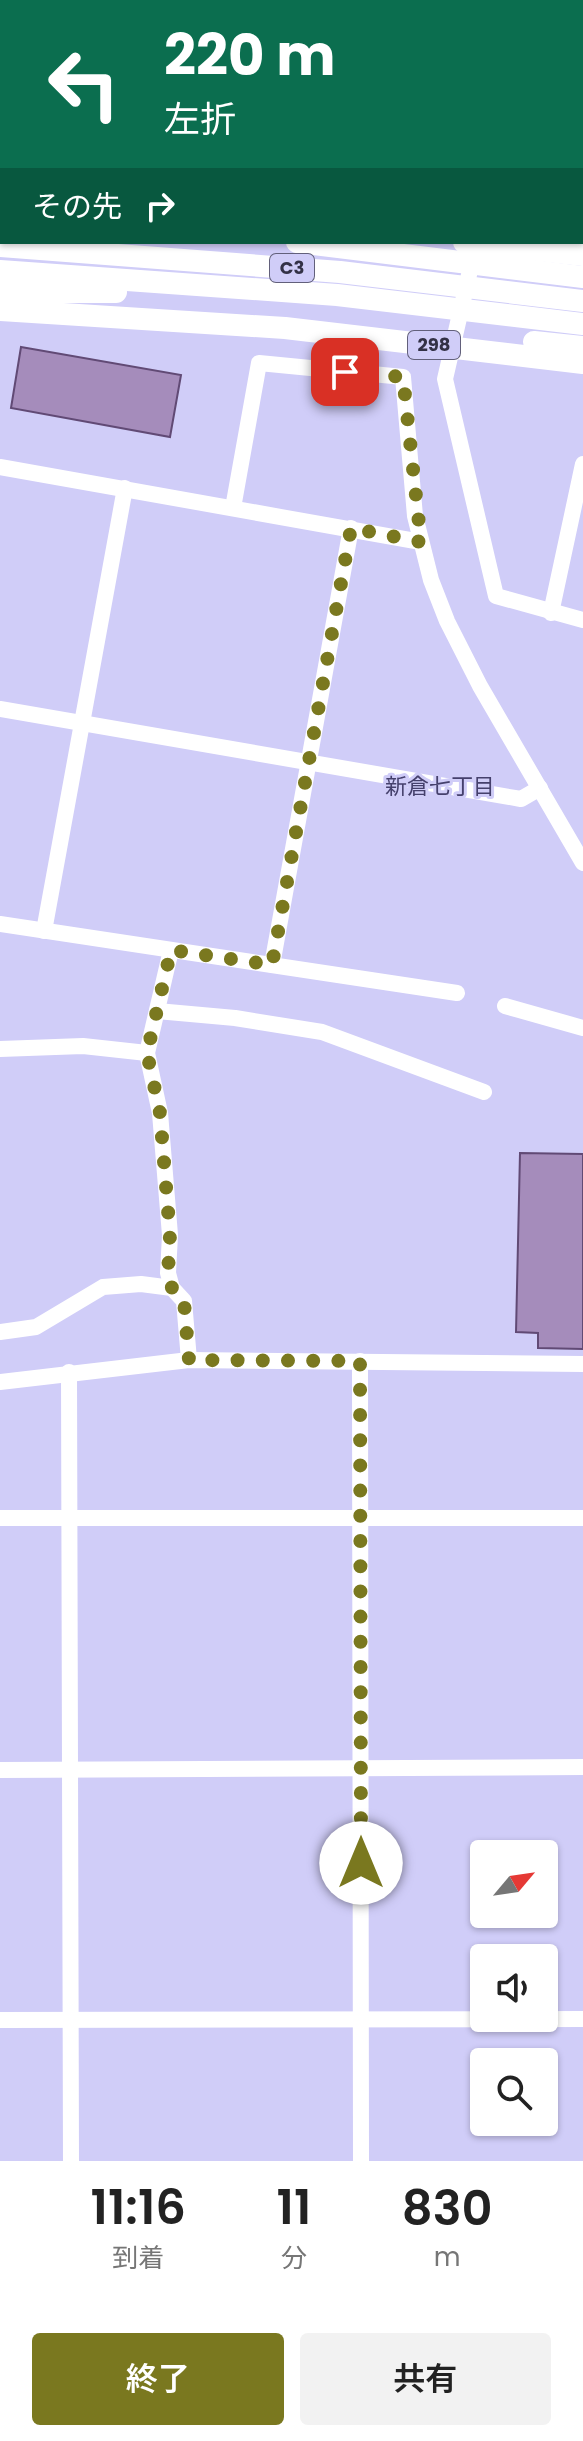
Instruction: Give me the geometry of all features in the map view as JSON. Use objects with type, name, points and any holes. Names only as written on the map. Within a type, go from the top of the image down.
[{"type":"highway","points":[[165,244],[340,272]]},
{"type":"highway","points":[[331,244],[583,255]]},
{"type":"highway","name":"C3","points":[[0,246],[340,272],[583,301]]},
{"type":"highway","points":[[465,252],[583,277]]},
{"type":"highway","points":[[0,273],[98,313]]},
{"type":"highway","name":"C3","points":[[0,273],[262,288],[583,324]]},
{"type":"highway","points":[[0,292],[262,288]]},
{"type":"highway","name":"298","points":[[0,310],[98,313],[285,328],[583,363]]},
{"type":"highway","points":[[285,328],[376,327],[583,347]]},
{"type":"street","points":[[476,244],[445,379],[496,596],[583,620]]},
{"type":"street","points":[[233,508],[259,363],[403,377],[421,542],[447,621],[583,863]]},
{"type":"street","points":[[551,613],[583,464]]},
{"type":"street","points":[[0,467],[421,542]]},
{"type":"street","points":[[44,931],[125,488]]},
{"type":"street","points":[[272,965],[351,528]]},
{"type":"street","points":[[0,709],[521,799],[540,788]]},
{"type":"street","points":[[0,924],[457,993]]},
{"type":"street","points":[[171,950],[147,1053],[160,1113],[170,1235],[168,1273],[172,1288],[184,1301],[189,1360]]},
{"type":"street","points":[[505,1006],[583,1028]]},
{"type":"street","points":[[157,1011],[235,1018],[322,1032],[484,1092]]},
{"type":"street","points":[[0,1049],[83,1046],[147,1053]]},
{"type":"street","points":[[0,1332],[36,1327],[103,1287],[141,1284],[172,1288]]},
{"type":"street","points":[[0,1382],[189,1360],[583,1364]]},
{"type":"street","points":[[360,1361],[361,2161]]},
{"type":"street","points":[[69,1372],[71,2161]]},
{"type":"street","points":[[0,1518],[583,1518]]},
{"type":"street","points":[[0,1770],[583,1767]]},
{"type":"street","points":[[0,2020],[583,2019]]},
{"type":"building","points":[[21,347],[181,375],[170,437],[11,408]]},
{"type":"building","points":[[520,1153],[583,1154],[583,1349],[538,1348],[538,1333],[516,1332]]},
{"type":"district","name":"新倉七丁目","points":[[440,786]]},
{"type":"route","points":[[345,372],[403,377],[415,516],[421,542],[351,528],[272,965],[171,950],[147,1053],[160,1113],[170,1235],[168,1273],[172,1288],[184,1301],[189,1360],[360,1361],[361,1863]]}]
